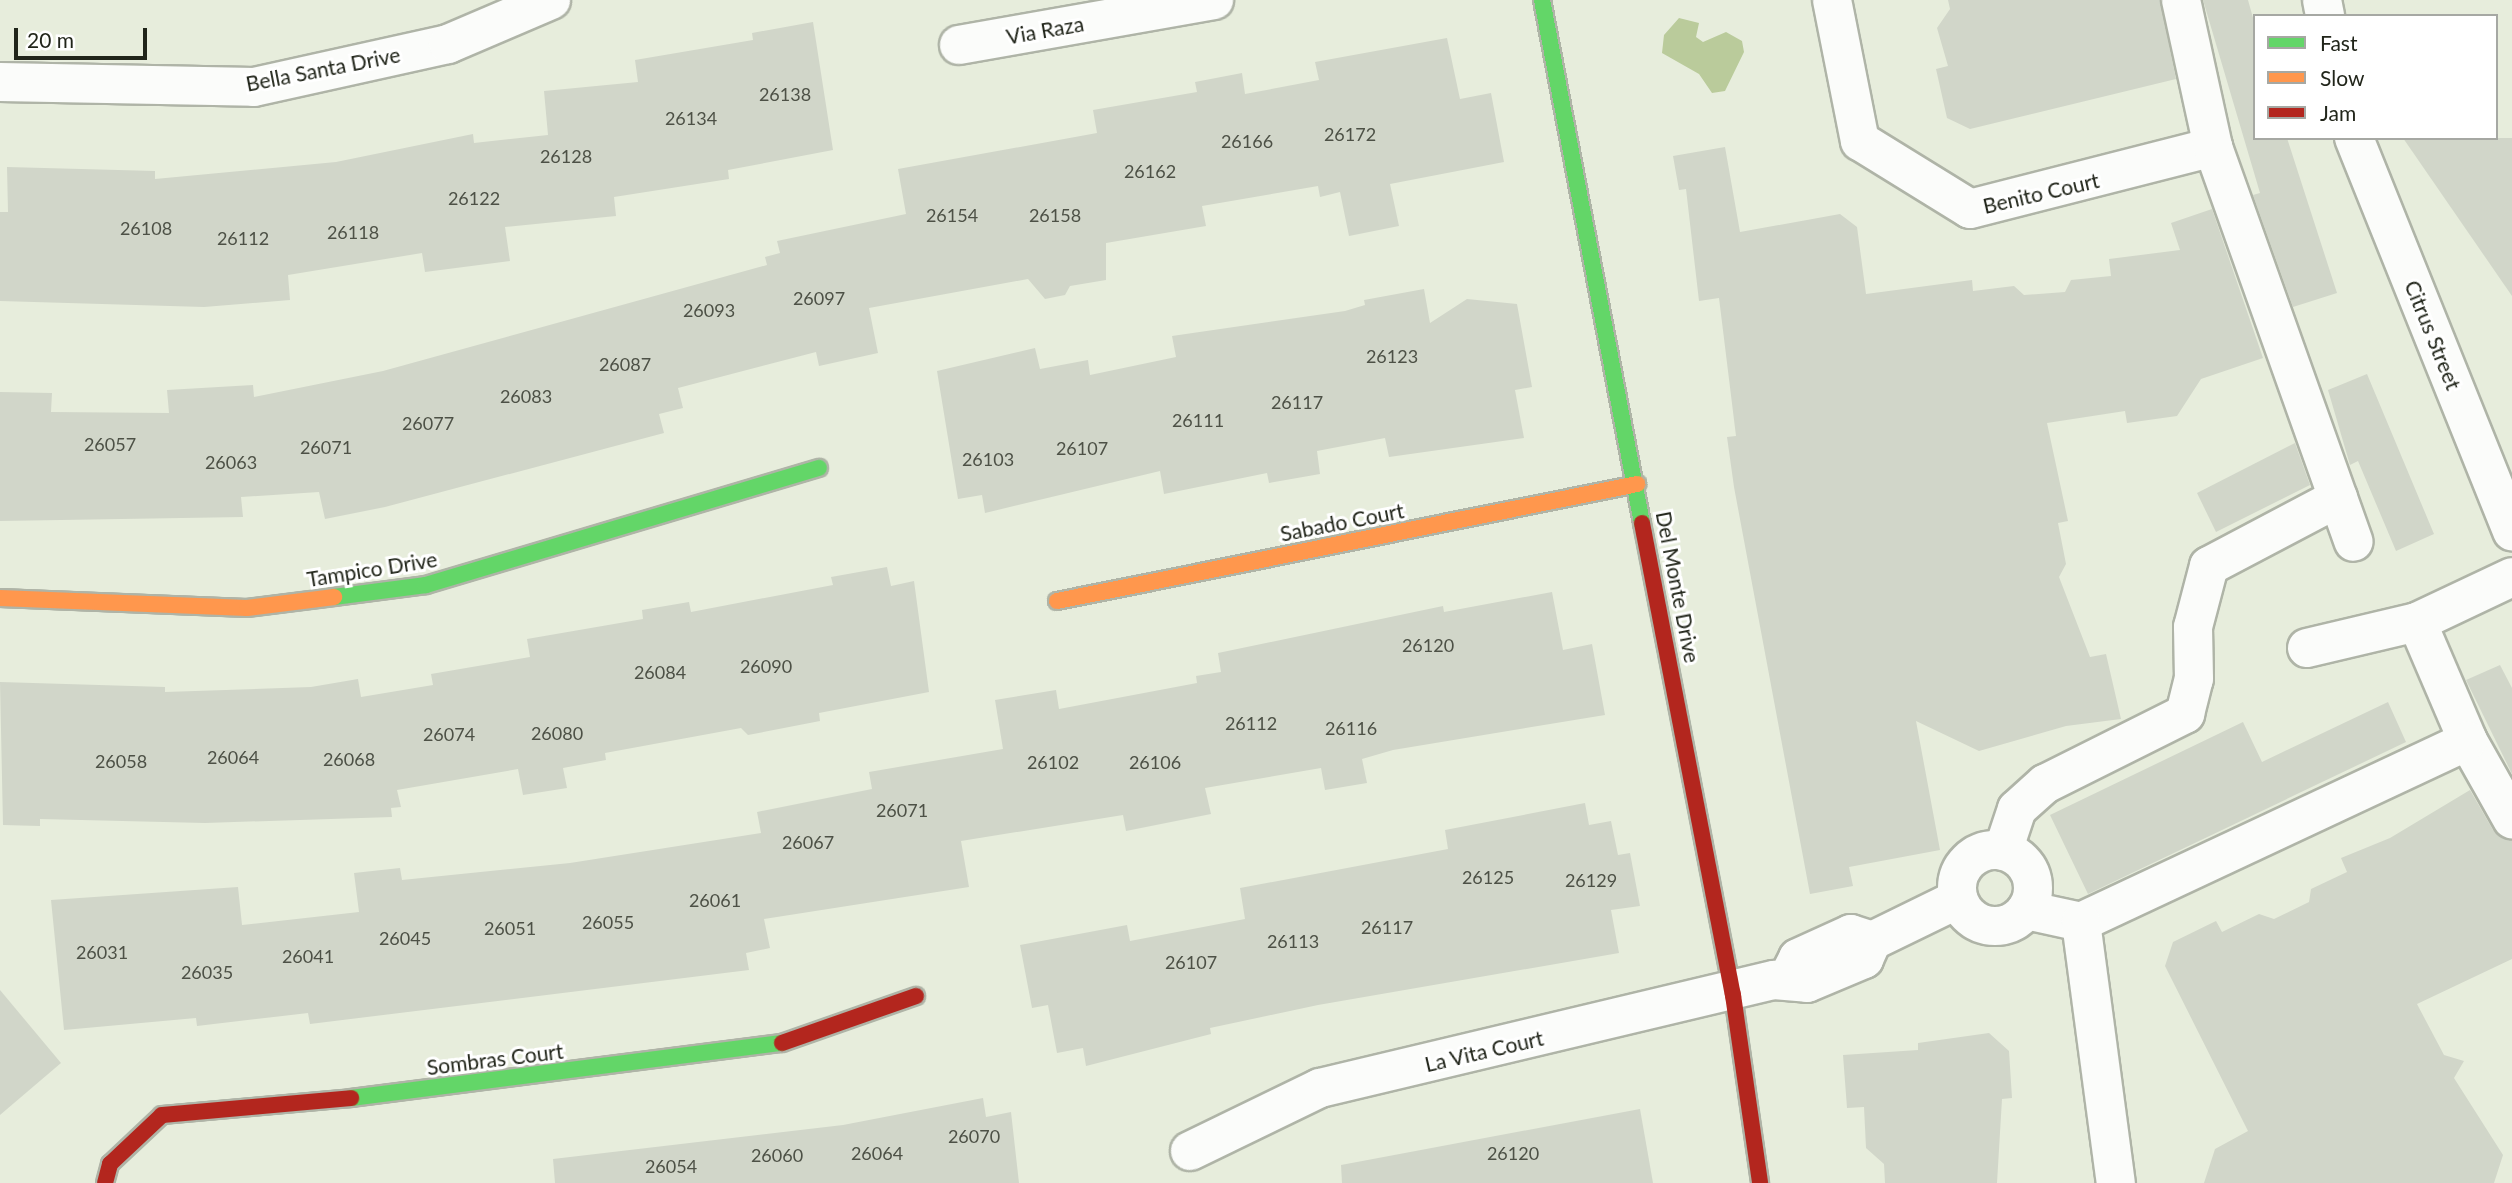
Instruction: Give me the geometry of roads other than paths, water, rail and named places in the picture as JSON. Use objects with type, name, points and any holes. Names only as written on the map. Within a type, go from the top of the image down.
[{"type":"street","name":"Bella Santa Drive","points":[[0,82],[254,87],[448,44],[551,0]]},
{"type":"street","name":"Via Raza","points":[[959,45],[1214,0]]},
{"type":"street","name":"Del Monte Drive","points":[[1542,0],[1734,995],[1760,1183]]},
{"type":"street","name":"Benito Court","points":[[1832,0],[1860,141],[1970,209],[2213,147]]},
{"type":"street","points":[[2181,0],[2213,147],[2354,542]]},
{"type":"street","name":"Citrus Street","points":[[2355,140],[2512,532]]},
{"type":"street","name":"Tampico Drive","points":[[0,598],[247,608],[426,585],[818,468]]},
{"type":"street","name":"Sabado Court","points":[[1057,601],[1637,484]]},
{"type":"street","points":[[2003,851],[2017,809],[2045,783],[2185,714],[2194,679],[2193,626],[2209,566],[2338,498]]},
{"type":"street","points":[[2307,648],[2417,622],[2512,577]]},
{"type":"street","points":[[2417,622],[2468,741],[2512,819]]},
{"type":"street","points":[[2026,910],[2081,922],[2468,741]]},
{"type":"street","points":[[2003,851],[2030,874],[2026,910],[2014,922],[1980,924],[1958,900],[1966,862],[2003,851]]},
{"type":"street","name":"La Vita Court","points":[[1190,1151],[1320,1088],[1734,995],[1788,978],[1798,958],[1851,934],[1872,941],[1958,900]]},
{"type":"street","points":[[2081,922],[2116,1183]]},
{"type":"street","name":"Sombras Court","points":[[105,1183],[110,1164],[162,1115],[260,1110],[776,1045],[916,996]]}]
